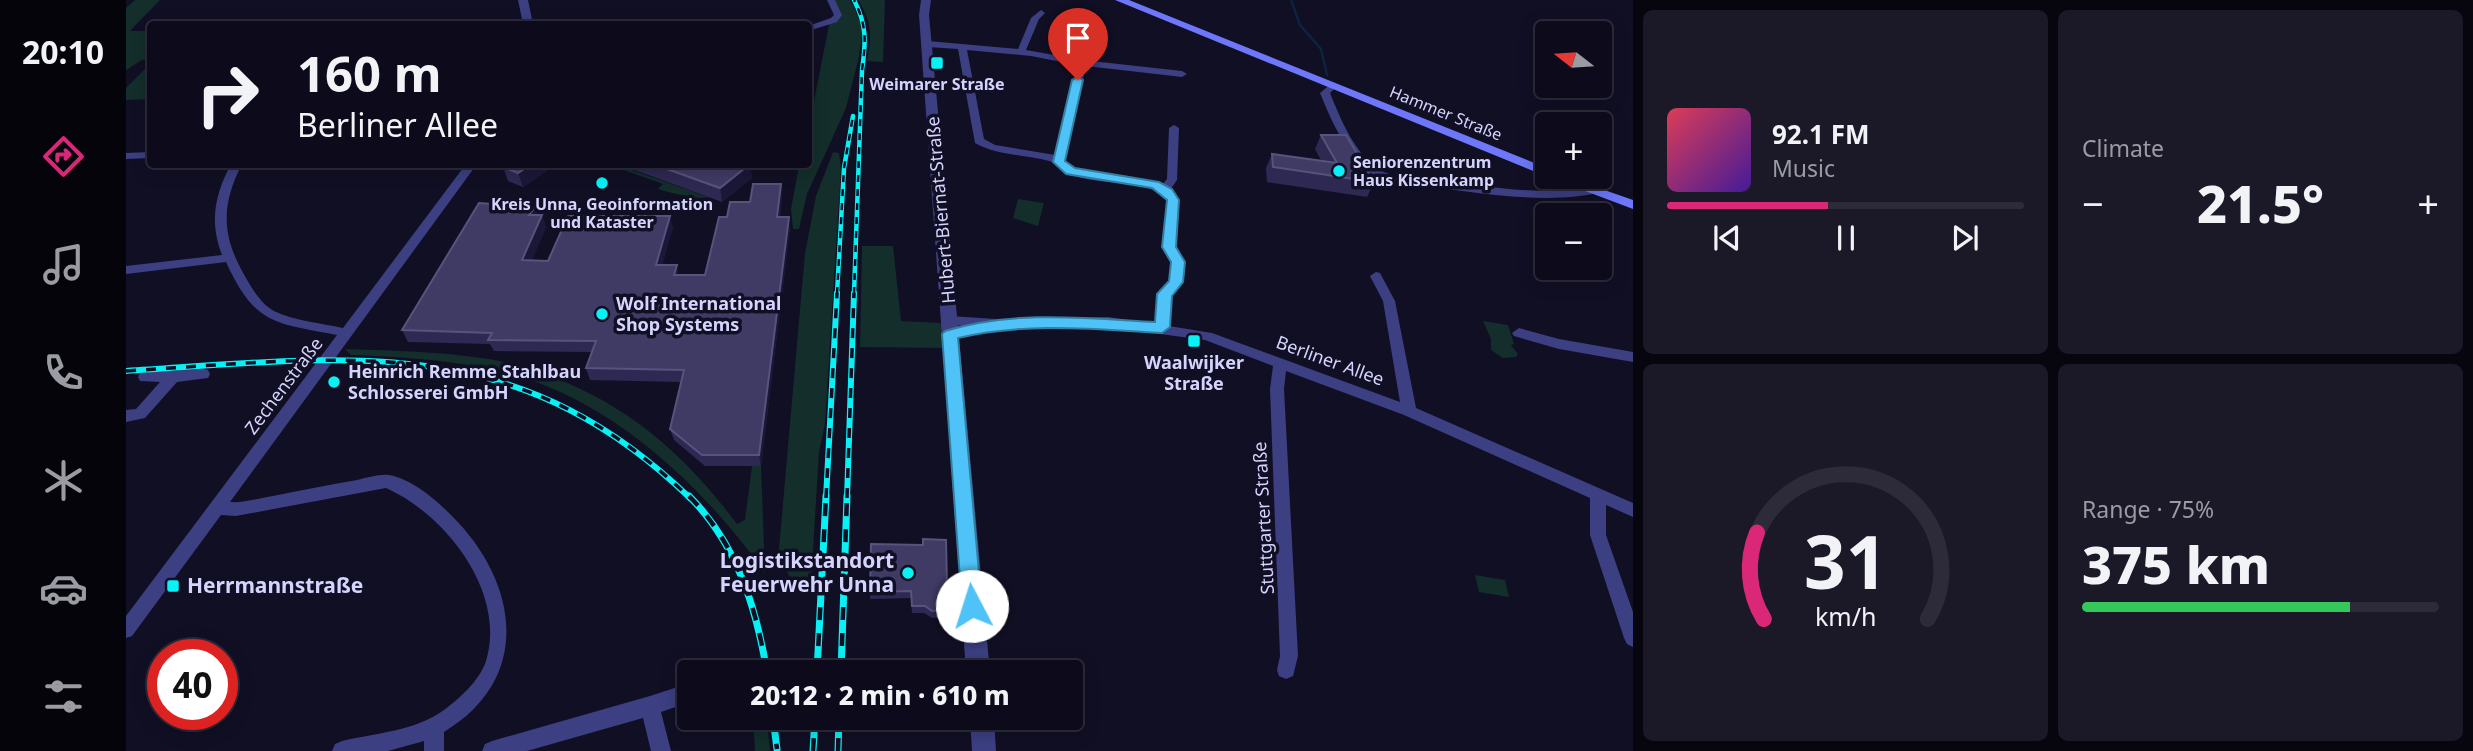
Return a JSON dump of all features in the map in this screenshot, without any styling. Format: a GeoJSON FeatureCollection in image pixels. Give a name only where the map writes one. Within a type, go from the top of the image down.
{"type":"FeatureCollection","features":[{"type":"Feature","properties":{"kind":"main road","name":"Hammer Straße"},"geometry":{"type":"LineString","coordinates":[[1120,0],[1535,168]]}},
{"type":"Feature","properties":{"kind":"main road"},"geometry":{"type":"LineString","coordinates":[[1588,189],[1633,205]]}},
{"type":"Feature","properties":{"kind":"street"},"geometry":{"type":"LineString","coordinates":[[523,0],[527,21]]}},
{"type":"Feature","properties":{"kind":"street"},"geometry":{"type":"LineString","coordinates":[[812,28],[834,20],[838,15],[831,0]]}},
{"type":"Feature","properties":{"kind":"street","name":"Hubert-Biernat-Straße"},"geometry":{"type":"LineString","coordinates":[[926,0],[977,660]]}},
{"type":"Feature","properties":{"kind":"street"},"geometry":{"type":"LineString","coordinates":[[1021,52],[1035,18],[1041,13]]}},
{"type":"Feature","properties":{"kind":"street"},"geometry":{"type":"LineString","coordinates":[[928,44],[1021,52],[1082,63],[1182,74]]}},
{"type":"Feature","properties":{"kind":"street"},"geometry":{"type":"LineString","coordinates":[[962,47],[979,141],[992,148],[1058,159]]}},
{"type":"Feature","properties":{"kind":"street"},"geometry":{"type":"LineString","coordinates":[[1082,63],[1058,159],[1060,166],[1071,171],[1164,189],[1173,200],[1169,247],[1178,262],[1176,282],[1164,294],[1162,327]]}},
{"type":"Feature","properties":{"kind":"street"},"geometry":{"type":"LineString","coordinates":[[1332,86],[1325,93],[1353,147],[1367,167],[1383,176],[1553,193],[1585,194],[1593,191]]}},
{"type":"Feature","properties":{"kind":"street"},"geometry":{"type":"LineString","coordinates":[[1164,189],[1172,180],[1174,128]]}},
{"type":"Feature","properties":{"kind":"street"},"geometry":{"type":"LineString","coordinates":[[126,156],[147,155]]}},
{"type":"Feature","properties":{"kind":"street"},"geometry":{"type":"LineString","coordinates":[[235,168],[219,221],[228,258],[250,296],[268,312],[347,333]]}},
{"type":"Feature","properties":{"kind":"street","name":"Zechenstraße"},"geometry":{"type":"LineString","coordinates":[[126,630],[469,168]]}},
{"type":"Feature","properties":{"kind":"street"},"geometry":{"type":"LineString","coordinates":[[126,270],[228,258]]}},
{"type":"Feature","properties":{"kind":"street"},"geometry":{"type":"LineString","coordinates":[[1376,275],[1390,301],[1409,411]]}},
{"type":"Feature","properties":{"kind":"street","name":"Berliner Allee"},"geometry":{"type":"LineString","coordinates":[[950,327],[1101,322],[1162,327],[1207,336],[1409,411],[1633,510]]}},
{"type":"Feature","properties":{"kind":"street"},"geometry":{"type":"LineString","coordinates":[[1519,333],[1559,344],[1633,357]]}},
{"type":"Feature","properties":{"kind":"street","name":"Stuttgarter Straße"},"geometry":{"type":"LineString","coordinates":[[1280,364],[1277,389],[1289,656],[1286,670]]}},
{"type":"Feature","properties":{"kind":"street"},"geometry":{"type":"LineString","coordinates":[[145,377],[203,374]]}},
{"type":"Feature","properties":{"kind":"street"},"geometry":{"type":"LineString","coordinates":[[126,416],[141,414],[173,377]]}},
{"type":"Feature","properties":{"kind":"street"},"geometry":{"type":"LineString","coordinates":[[216,508],[236,509],[387,481],[406,486],[448,522],[480,562],[491,590],[498,644],[495,660],[477,690],[451,717],[434,728],[342,751]]}},
{"type":"Feature","properties":{"kind":"street"},"geometry":{"type":"LineString","coordinates":[[1598,495],[1598,535],[1633,638]]}},
{"type":"Feature","properties":{"kind":"street"},"geometry":{"type":"LineString","coordinates":[[492,751],[677,697]]}},
{"type":"Feature","properties":{"kind":"street"},"geometry":{"type":"LineString","coordinates":[[650,706],[661,751]]}},
{"type":"Feature","properties":{"kind":"street"},"geometry":{"type":"LineString","coordinates":[[434,728],[434,751]]}},
{"type":"Feature","properties":{"kind":"street"},"geometry":{"type":"LineString","coordinates":[[983,730],[984,751]]}},
{"type":"Feature","properties":{"kind":"green space"},"geometry":{"type":"Polygon","coordinates":[[[135,0],[160,0],[130,31],[147,31],[147,60],[142,60],[126,70],[126,8],[135,0]]]}},
{"type":"Feature","properties":{"kind":"green space"},"geometry":{"type":"Polygon","coordinates":[[[831,0],[850,0],[863,28],[859,57],[846,108],[807,194],[799,229],[793,229],[791,209],[798,168],[812,168],[812,111],[829,25],[838,15],[831,0]]]}},
{"type":"Feature","properties":{"kind":"green space"},"geometry":{"type":"Polygon","coordinates":[[[858,0],[885,0],[883,62],[867,61],[870,29],[858,0]]]}},
{"type":"Feature","properties":{"kind":"green space"},"geometry":{"type":"Polygon","coordinates":[[[147,67],[147,99],[126,100],[126,88],[147,67]]]}},
{"type":"Feature","properties":{"kind":"green space"},"geometry":{"type":"Polygon","coordinates":[[[833,152],[839,153],[841,169],[825,424],[819,452],[811,583],[797,586],[778,560],[805,253],[816,196],[833,152]]]}},
{"type":"Feature","properties":{"kind":"green space"},"geometry":{"type":"Polygon","coordinates":[[[618,168],[626,168],[713,199],[710,202],[658,189],[663,184],[618,168]]]}},
{"type":"Feature","properties":{"kind":"green space"},"geometry":{"type":"Polygon","coordinates":[[[1018,199],[1044,203],[1038,226],[1013,218],[1018,199]]]}},
{"type":"Feature","properties":{"kind":"green space"},"geometry":{"type":"Polygon","coordinates":[[[862,246],[893,246],[901,321],[942,323],[944,348],[860,347],[862,246]]]}},
{"type":"Feature","properties":{"kind":"green space"},"geometry":{"type":"Polygon","coordinates":[[[1483,321],[1508,325],[1514,344],[1511,345],[1518,354],[1516,357],[1503,358],[1491,350],[1491,339],[1483,321]]]}},
{"type":"Feature","properties":{"kind":"green space"},"geometry":{"type":"Polygon","coordinates":[[[345,349],[440,353],[488,359],[511,363],[563,381],[621,411],[647,430],[694,472],[737,524],[745,520],[752,466],[761,466],[765,573],[717,513],[689,484],[659,456],[594,410],[560,392],[503,372],[438,361],[351,355],[345,349]]]}},
{"type":"Feature","properties":{"kind":"green space"},"geometry":{"type":"Polygon","coordinates":[[[1475,575],[1505,580],[1509,597],[1479,592],[1475,575]]]}},
{"type":"Feature","properties":{"kind":"green space"},"geometry":{"type":"Polygon","coordinates":[[[754,730],[768,730],[770,751],[755,751],[754,730]]]}},
{"type":"Feature","properties":{"kind":"building"},"geometry":{"type":"Polygon","coordinates":[[[1321,135],[1346,135],[1374,182],[1273,167],[1272,154],[1337,163],[1321,135]]]}},
{"type":"Feature","properties":{"kind":"building"},"geometry":{"type":"Polygon","coordinates":[[[506,168],[525,168],[518,173],[506,168]]]}},
{"type":"Feature","properties":{"kind":"building"},"geometry":{"type":"Polygon","coordinates":[[[664,168],[745,168],[720,188],[664,168]]]}},
{"type":"Feature","properties":{"kind":"building","name":"Wolf International Shop Systems"},"geometry":{"type":"Polygon","coordinates":[[[753,184],[781,184],[777,217],[789,217],[759,455],[702,455],[670,429],[684,370],[586,368],[596,341],[488,340],[492,333],[402,330],[479,203],[535,207],[529,215],[542,215],[522,260],[548,261],[568,216],[670,216],[656,265],[677,265],[674,275],[705,275],[719,217],[727,217],[730,202],[750,202],[753,184]]]}},
{"type":"Feature","properties":{"kind":"building","name":"Logistikstandort Feuerwehr Unna"},"geometry":{"type":"Polygon","coordinates":[[[923,539],[946,540],[947,587],[952,593],[953,604],[947,610],[932,611],[925,606],[912,606],[911,591],[870,592],[871,544],[923,545],[923,539]]]}},
{"type":"Feature","properties":{"kind":"waterway"},"geometry":{"type":"LineString","coordinates":[[1291,0],[1300,25],[1321,49],[1327,75]]}},
{"type":"Feature","properties":{"kind":"railway"},"geometry":{"type":"LineString","coordinates":[[854,0],[861,18],[865,42],[854,294]]}},
{"type":"Feature","properties":{"kind":"railway"},"geometry":{"type":"LineString","coordinates":[[837,294],[844,168],[853,116]]}},
{"type":"Feature","properties":{"kind":"railway"},"geometry":{"type":"LineString","coordinates":[[826,498],[837,293]]}},
{"type":"Feature","properties":{"kind":"railway"},"geometry":{"type":"LineString","coordinates":[[847,498],[854,293]]}},
{"type":"Feature","properties":{"kind":"railway"},"geometry":{"type":"LineString","coordinates":[[126,371],[284,361],[356,360],[426,366],[493,380],[559,405],[625,443],[690,498]]}},
{"type":"Feature","properties":{"kind":"railway"},"geometry":{"type":"LineString","coordinates":[[689,496],[706,515],[732,556],[750,600],[764,660]]}},
{"type":"Feature","properties":{"kind":"railway"},"geometry":{"type":"LineString","coordinates":[[818,660],[826,496]]}},
{"type":"Feature","properties":{"kind":"railway"},"geometry":{"type":"LineString","coordinates":[[841,660],[847,496]]}},
{"type":"Feature","properties":{"kind":"railway"},"geometry":{"type":"LineString","coordinates":[[775,730],[777,749]]}},
{"type":"Feature","properties":{"kind":"railway"},"geometry":{"type":"LineString","coordinates":[[813,751],[814,730]]}},
{"type":"Feature","properties":{"kind":"railway"},"geometry":{"type":"LineString","coordinates":[[838,751],[839,730]]}},
{"type":"Feature","properties":{"kind":"place","name":"Weimarer Straße"},"geometry":{"type":"Point","coordinates":[937,63]}},
{"type":"Feature","properties":{"kind":"place","name":"Seniorenzentrum Haus Kissenkamp"},"geometry":{"type":"Point","coordinates":[1339,171]}},
{"type":"Feature","properties":{"kind":"place","name":"Kreis Unna, Geoinformation und Kataster"},"geometry":{"type":"Point","coordinates":[602,183]}},
{"type":"Feature","properties":{"kind":"place","name":"Wolf International Shop Systems"},"geometry":{"type":"Point","coordinates":[602,314]}},
{"type":"Feature","properties":{"kind":"place","name":"Waalwijker Straße"},"geometry":{"type":"Point","coordinates":[1194,341]}},
{"type":"Feature","properties":{"kind":"place","name":"Heinrich Remme Stahlbau Schlosserei GmbH"},"geometry":{"type":"Point","coordinates":[334,382]}},
{"type":"Feature","properties":{"kind":"place","name":"Logistikstandort Feuerwehr Unna"},"geometry":{"type":"Point","coordinates":[908,573]}},
{"type":"Feature","properties":{"kind":"place","name":"Herrmannstraße"},"geometry":{"type":"Point","coordinates":[173,586]}},
{"type":"Feature","properties":{"kind":"route"},"geometry":{"type":"LineString","coordinates":[[972,606],[950,334],[996,324],[1051,321],[1162,327],[1164,294],[1176,282],[1178,262],[1169,247],[1173,200],[1168,192],[1155,185],[1071,171],[1060,166],[1058,159],[1078,80]]}}]}
